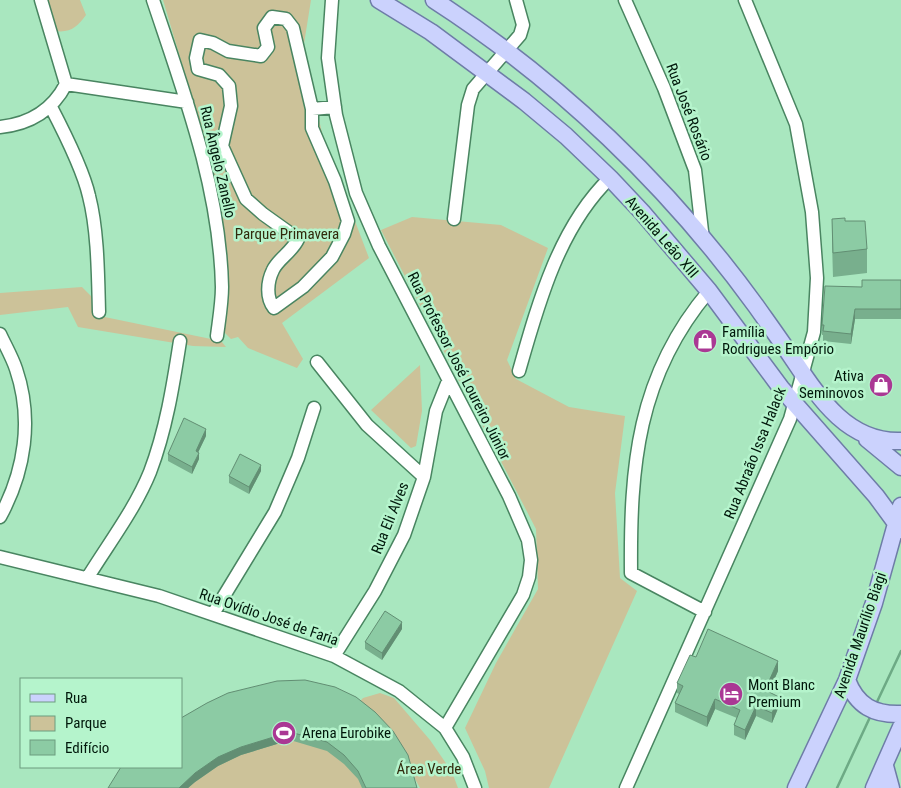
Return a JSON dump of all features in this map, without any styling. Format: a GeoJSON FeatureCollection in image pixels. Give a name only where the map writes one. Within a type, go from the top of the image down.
{"type":"FeatureCollection","features":[{"type":"Feature","properties":{"kind":"main road","name":"Avenida Leão XIII"},"geometry":{"type":"LineString","coordinates":[[379,0],[431,32],[487,73],[566,136],[610,178],[642,212],[709,291],[794,403],[876,496],[898,527]]}},
{"type":"Feature","properties":{"kind":"main road","name":"Avenida Leão XIII"},"geometry":{"type":"LineString","coordinates":[[434,0],[508,50],[618,147],[703,240],[754,304],[835,415],[862,434],[888,442],[901,441]]}},
{"type":"Feature","properties":{"kind":"main road"},"geometry":{"type":"LineString","coordinates":[[862,434],[901,467]]}},
{"type":"Feature","properties":{"kind":"main road","name":"Avenida Maurílio Biagi"},"geometry":{"type":"LineString","coordinates":[[796,788],[848,680],[898,527],[901,506]]}},
{"type":"Feature","properties":{"kind":"main road"},"geometry":{"type":"LineString","coordinates":[[848,680],[859,702],[869,710],[881,714],[901,714]]}},
{"type":"Feature","properties":{"kind":"main road"},"geometry":{"type":"LineString","coordinates":[[874,788],[901,727]]}},
{"type":"Feature","properties":{"kind":"main road"},"geometry":{"type":"LineString","coordinates":[[885,766],[892,788]]}},
{"type":"Feature","properties":{"kind":"main road"},"geometry":{"type":"LineString","coordinates":[[892,788],[901,770]]}},
{"type":"Feature","properties":{"kind":"street"},"geometry":{"type":"LineString","coordinates":[[0,127],[34,119],[51,107],[59,98],[66,84],[41,0]]}},
{"type":"Feature","properties":{"kind":"street","name":"Rua Ângelo Zanello"},"geometry":{"type":"LineString","coordinates":[[153,0],[198,139],[218,235],[222,289],[217,336]]}},
{"type":"Feature","properties":{"kind":"street","name":"Rua Professor José Loureiro Júnior"},"geometry":{"type":"LineString","coordinates":[[332,0],[328,58],[335,106],[356,193],[379,246],[528,540],[531,560],[529,577],[523,595],[445,728]]}},
{"type":"Feature","properties":{"kind":"street"},"geometry":{"type":"LineString","coordinates":[[454,219],[468,105],[473,89],[520,35],[523,25],[516,0]]}},
{"type":"Feature","properties":{"kind":"street","name":"Rua José Rosário"},"geometry":{"type":"LineString","coordinates":[[625,0],[664,88],[695,170],[703,240]]}},
{"type":"Feature","properties":{"kind":"street","name":"Rua Abraão Issa Halack"},"geometry":{"type":"LineString","coordinates":[[626,788],[790,420],[804,375],[814,332],[817,278],[812,212],[796,124],[745,0]]}},
{"type":"Feature","properties":{"kind":"street"},"geometry":{"type":"LineString","coordinates":[[272,17],[286,19],[294,28],[312,109],[312,128],[335,181],[348,221],[344,234],[332,257],[303,287],[274,308],[270,303],[268,290],[273,269],[294,248],[298,239],[263,214],[246,199],[222,146],[231,106],[229,86],[219,75],[198,70],[196,58],[200,40],[214,42],[228,51],[262,56],[268,47],[264,28],[272,17]]}},
{"type":"Feature","properties":{"kind":"street"},"geometry":{"type":"LineString","coordinates":[[66,84],[187,102]]}},
{"type":"Feature","properties":{"kind":"street"},"geometry":{"type":"LineString","coordinates":[[312,109],[335,106]]}},
{"type":"Feature","properties":{"kind":"street"},"geometry":{"type":"LineString","coordinates":[[51,107],[64,132],[89,196],[97,267],[99,312]]}},
{"type":"Feature","properties":{"kind":"street"},"geometry":{"type":"LineString","coordinates":[[518,371],[536,312],[560,252],[582,211],[596,192],[610,178]]}},
{"type":"Feature","properties":{"kind":"street"},"geometry":{"type":"LineString","coordinates":[[705,612],[631,573],[631,517],[634,472],[644,416],[657,375],[673,340],[690,314],[709,291]]}},
{"type":"Feature","properties":{"kind":"street"},"geometry":{"type":"LineString","coordinates":[[0,334],[16,368],[24,404],[25,438],[18,477],[0,517]]}},
{"type":"Feature","properties":{"kind":"street"},"geometry":{"type":"LineString","coordinates":[[88,577],[134,504],[150,472],[172,399],[180,341]]}},
{"type":"Feature","properties":{"kind":"street"},"geometry":{"type":"LineString","coordinates":[[317,362],[367,425],[424,477]]}},
{"type":"Feature","properties":{"kind":"street","name":"Rua Eli Alves"},"geometry":{"type":"LineString","coordinates":[[334,656],[376,590],[404,535],[424,477],[431,427],[448,380]]}},
{"type":"Feature","properties":{"kind":"street"},"geometry":{"type":"LineString","coordinates":[[213,614],[275,512],[298,458],[314,408]]}},
{"type":"Feature","properties":{"kind":"street","name":"Rua Ovídio José de Faria"},"geometry":{"type":"LineString","coordinates":[[0,557],[88,577],[213,614],[334,656],[399,691],[445,728],[463,757],[475,788]]}},
{"type":"Feature","properties":{"kind":"green space"},"geometry":{"type":"Polygon","coordinates":[[[47,0],[80,0],[86,15],[73,28],[65,31],[55,31],[47,0]]]}},
{"type":"Feature","properties":{"kind":"green space","name":"Parque Primavera"},"geometry":{"type":"Polygon","coordinates":[[[163,0],[311,0],[303,50],[323,137],[369,258],[282,323],[303,359],[297,368],[248,348],[238,337],[231,339],[224,332],[228,295],[207,148],[163,0]]]}},
{"type":"Feature","properties":{"kind":"green space"},"geometry":{"type":"Polygon","coordinates":[[[412,217],[501,225],[548,248],[507,360],[516,379],[569,407],[625,416],[615,493],[620,578],[637,591],[549,788],[489,788],[485,771],[465,728],[496,663],[538,589],[536,529],[381,230],[412,217]]]}},
{"type":"Feature","properties":{"kind":"green space"},"geometry":{"type":"Polygon","coordinates":[[[82,287],[92,297],[95,315],[211,339],[217,336],[226,347],[193,346],[78,327],[68,307],[0,315],[0,293],[82,287]]]}},
{"type":"Feature","properties":{"kind":"green space"},"geometry":{"type":"Polygon","coordinates":[[[420,365],[422,411],[416,446],[411,448],[371,410],[420,365]]]}},
{"type":"Feature","properties":{"kind":"green space","name":"Arena Eurobike"},"geometry":{"type":"Polygon","coordinates":[[[380,693],[394,698],[430,740],[452,772],[458,788],[420,788],[409,768],[415,788],[112,788],[182,768],[356,706],[363,698],[380,693]]]}},
{"type":"Feature","properties":{"kind":"building"},"geometry":{"type":"Polygon","coordinates":[[[845,218],[845,221],[865,221],[867,249],[833,253],[832,219],[845,218]]]}},
{"type":"Feature","properties":{"kind":"building"},"geometry":{"type":"Polygon","coordinates":[[[862,280],[901,280],[901,309],[855,309],[851,334],[823,331],[825,286],[862,287],[862,280]]]}},
{"type":"Feature","properties":{"kind":"building"},"geometry":{"type":"Polygon","coordinates":[[[184,418],[206,429],[196,451],[199,453],[192,467],[168,454],[184,418]]]}},
{"type":"Feature","properties":{"kind":"building"},"geometry":{"type":"Polygon","coordinates":[[[240,454],[261,465],[249,487],[229,476],[240,454]]]}},
{"type":"Feature","properties":{"kind":"building"},"geometry":{"type":"Polygon","coordinates":[[[385,611],[402,622],[382,653],[365,642],[385,611]]]}},
{"type":"Feature","properties":{"kind":"building"},"geometry":{"type":"Polygon","coordinates":[[[708,629],[778,661],[765,690],[779,697],[772,713],[756,706],[745,730],[734,725],[740,710],[715,699],[707,717],[675,703],[683,686],[677,683],[690,655],[696,657],[708,629]]]}},
{"type":"Feature","properties":{"kind":"building","name":"Arena Eurobike"},"geometry":{"type":"Polygon","coordinates":[[[305,680],[335,687],[356,697],[375,712],[393,731],[408,755],[417,788],[366,788],[358,771],[344,755],[327,742],[290,732],[241,747],[218,757],[195,773],[179,788],[108,788],[120,768],[182,768],[182,717],[228,693],[277,681],[305,680]]]}},
{"type":"Feature","properties":{"kind":"waterway"},"geometry":{"type":"LineString","coordinates":[[876,704],[901,651]]}},
{"type":"Feature","properties":{"kind":"waterway"},"geometry":{"type":"LineString","coordinates":[[837,788],[871,715]]}},
{"type":"Feature","properties":{"kind":"place","name":"Família Rodrigues Empório"},"geometry":{"type":"Point","coordinates":[705,341]}},
{"type":"Feature","properties":{"kind":"place","name":"Ativa Seminovos"},"geometry":{"type":"Point","coordinates":[881,385]}},
{"type":"Feature","properties":{"kind":"place","name":"Mont Blanc Premium"},"geometry":{"type":"Point","coordinates":[731,694]}},
{"type":"Feature","properties":{"kind":"place","name":"Arena Eurobike"},"geometry":{"type":"Point","coordinates":[284,733]}},
{"type":"Feature","properties":{"kind":"park label","name":"Área Verde"},"geometry":{"type":"Point","coordinates":[429,769]}}]}
